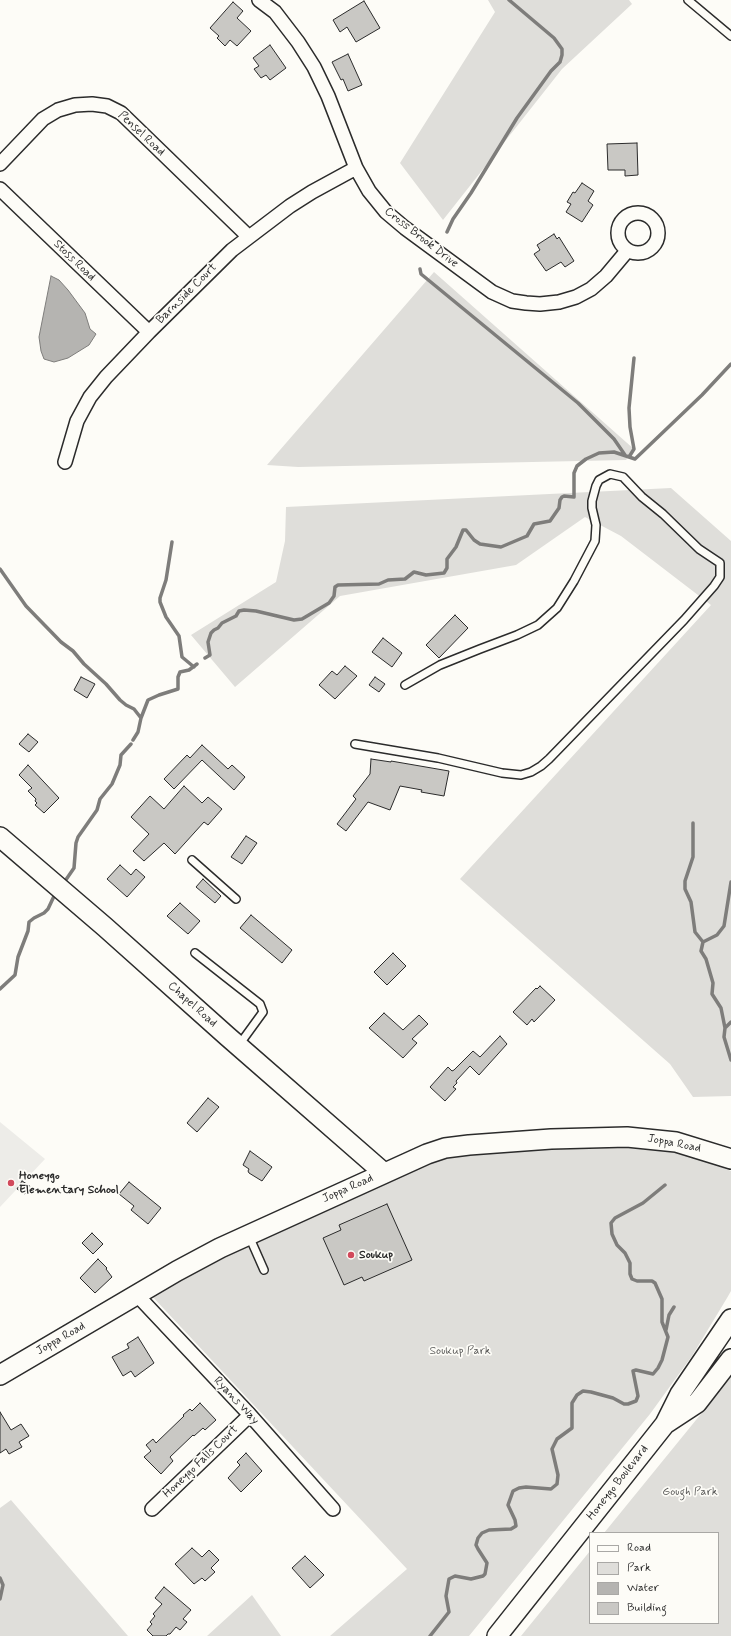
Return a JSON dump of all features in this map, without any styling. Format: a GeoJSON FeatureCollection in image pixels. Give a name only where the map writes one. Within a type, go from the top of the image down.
{"type":"FeatureCollection","features":[{"type":"Feature","properties":{"kind":"street","name":"Cross Brook Drive"},"geometry":{"type":"LineString","coordinates":[[259,0],[275,12],[298,42],[314,67],[328,96],[356,168],[369,191],[386,212],[492,292],[512,301],[540,304],[559,302],[576,297],[591,288],[606,276],[627,251]]}},
{"type":"Feature","properties":{"kind":"street","name":"Pensel Road"},"geometry":{"type":"LineString","coordinates":[[0,164],[43,119],[58,110],[75,105],[92,104],[107,106],[121,113],[249,237]]}},
{"type":"Feature","properties":{"kind":"street","name":"Barnside Court"},"geometry":{"type":"LineString","coordinates":[[65,462],[77,421],[90,398],[106,377],[216,264],[249,237],[301,199],[356,168]]}},
{"type":"Feature","properties":{"kind":"street","name":"Stoss Road"},"geometry":{"type":"LineString","coordinates":[[0,189],[149,332]]}},
{"type":"Feature","properties":{"kind":"street","name":"Chapel Road"},"geometry":{"type":"LineString","coordinates":[[0,837],[105,926],[238,1046],[384,1173]]}},
{"type":"Feature","properties":{"kind":"street","name":"Joppa Road"},"geometry":{"type":"LineString","coordinates":[[0,1375],[189,1264],[248,1234],[427,1154],[445,1148],[469,1145],[586,1138],[633,1138],[676,1142],[731,1159]]}},
{"type":"Feature","properties":{"kind":"street","name":"Ryans Way"},"geometry":{"type":"LineString","coordinates":[[137,1295],[250,1415],[333,1509]]}},
{"type":"Feature","properties":{"kind":"street","name":"Honeygo Boulevard"},"geometry":{"type":"LineString","coordinates":[[497,1636],[665,1424],[680,1394],[731,1319]]}},
{"type":"Feature","properties":{"kind":"street","name":"Honeygo Boulevard"},"geometry":{"type":"LineString","coordinates":[[665,1424],[697,1403],[731,1359]]}},
{"type":"Feature","properties":{"kind":"street","name":"Honeygo Falls Court"},"geometry":{"type":"LineString","coordinates":[[152,1509],[250,1415]]}},
{"type":"Feature","properties":{"kind":"lane"},"geometry":{"type":"LineString","coordinates":[[688,0],[731,36]]}},
{"type":"Feature","properties":{"kind":"lane"},"geometry":{"type":"LineString","coordinates":[[356,744],[438,758],[502,773],[521,775],[531,772],[549,759],[684,620],[720,577],[720,563],[699,549],[663,514],[642,497],[623,477],[610,474],[599,480],[592,502],[596,525],[595,541],[574,581],[557,608],[538,625],[517,635],[480,648],[440,665],[405,685]]}},
{"type":"Feature","properties":{"kind":"lane"},"geometry":{"type":"LineString","coordinates":[[192,860],[236,899]]}},
{"type":"Feature","properties":{"kind":"lane"},"geometry":{"type":"LineString","coordinates":[[195,953],[260,1004],[263,1012],[238,1046]]}},
{"type":"Feature","properties":{"kind":"lane"},"geometry":{"type":"LineString","coordinates":[[248,1234],[264,1270]]}},
{"type":"Feature","properties":{"kind":"shaded area","name":"Honeygo Elementary School"},"geometry":{"type":"Polygon","coordinates":[[[0,1122],[45,1159],[0,1207],[0,1122]]]}},
{"type":"Feature","properties":{"kind":"green space"},"geometry":{"type":"Polygon","coordinates":[[[488,0],[629,0],[632,4],[562,69],[443,220],[400,163],[495,12],[488,0]]]}},
{"type":"Feature","properties":{"kind":"green space"},"geometry":{"type":"Polygon","coordinates":[[[434,272],[635,450],[626,460],[298,467],[267,465],[434,272]]]}},
{"type":"Feature","properties":{"kind":"green space"},"geometry":{"type":"Polygon","coordinates":[[[671,488],[731,541],[731,1096],[693,1097],[670,1064],[460,879],[711,605],[621,536],[585,517],[516,565],[340,596],[235,687],[191,635],[276,582],[285,541],[286,507],[671,488]]]}},
{"type":"Feature","properties":{"kind":"green space","name":"Soukup Park"},"geometry":{"type":"Polygon","coordinates":[[[493,1148],[655,1148],[699,1158],[731,1171],[731,1291],[727,1298],[692,1356],[650,1414],[469,1636],[330,1636],[407,1569],[150,1294],[189,1270],[419,1164],[454,1155],[493,1148]]]}},
{"type":"Feature","properties":{"kind":"green space","name":"Gough Park"},"geometry":{"type":"Polygon","coordinates":[[[731,1377],[731,1636],[521,1636],[589,1552],[589,1624],[719,1624],[719,1532],[605,1532],[731,1377]]]}},
{"type":"Feature","properties":{"kind":"green space"},"geometry":{"type":"Polygon","coordinates":[[[11,1500],[128,1636],[0,1636],[0,1508],[11,1500]]]}},
{"type":"Feature","properties":{"kind":"green space"},"geometry":{"type":"Polygon","coordinates":[[[252,1595],[281,1636],[207,1636],[252,1595]]]}},
{"type":"Feature","properties":{"kind":"water"},"geometry":{"type":"Polygon","coordinates":[[[51,276],[59,280],[68,290],[85,313],[90,329],[96,334],[89,345],[68,358],[54,362],[44,359],[39,337],[51,276]]]}},
{"type":"Feature","properties":{"kind":"building"},"geometry":{"type":"Polygon","coordinates":[[[364,1],[380,28],[356,42],[347,27],[340,32],[333,20],[364,1]]]}},
{"type":"Feature","properties":{"kind":"building"},"geometry":{"type":"Polygon","coordinates":[[[233,2],[243,11],[237,18],[251,31],[237,46],[230,40],[225,46],[217,38],[219,36],[210,28],[233,2]]]}},
{"type":"Feature","properties":{"kind":"building"},"geometry":{"type":"Polygon","coordinates":[[[270,45],[286,68],[270,80],[266,75],[261,78],[254,69],[259,66],[253,58],[270,45]]]}},
{"type":"Feature","properties":{"kind":"building"},"geometry":{"type":"Polygon","coordinates":[[[348,54],[362,85],[348,91],[343,79],[341,80],[332,62],[348,54]]]}},
{"type":"Feature","properties":{"kind":"building"},"geometry":{"type":"Polygon","coordinates":[[[637,143],[638,175],[625,176],[625,170],[608,170],[607,144],[637,143]]]}},
{"type":"Feature","properties":{"kind":"building"},"geometry":{"type":"Polygon","coordinates":[[[582,183],[594,191],[588,201],[593,205],[582,222],[566,212],[571,204],[567,202],[573,192],[575,193],[582,183]]]}},
{"type":"Feature","properties":{"kind":"building"},"geometry":{"type":"Polygon","coordinates":[[[554,234],[557,239],[559,237],[574,261],[565,267],[561,262],[546,271],[534,254],[540,250],[537,245],[554,234]]]}},
{"type":"Feature","properties":{"kind":"building"},"geometry":{"type":"Polygon","coordinates":[[[455,615],[468,628],[439,658],[426,645],[455,615]]]}},
{"type":"Feature","properties":{"kind":"building"},"geometry":{"type":"Polygon","coordinates":[[[383,638],[402,653],[392,667],[372,652],[383,638]]]}},
{"type":"Feature","properties":{"kind":"building"},"geometry":{"type":"Polygon","coordinates":[[[345,666],[357,676],[335,699],[319,685],[332,671],[337,675],[345,666]]]}},
{"type":"Feature","properties":{"kind":"building"},"geometry":{"type":"Polygon","coordinates":[[[81,677],[95,684],[87,698],[74,690],[81,677]]]}},
{"type":"Feature","properties":{"kind":"building"},"geometry":{"type":"Polygon","coordinates":[[[375,677],[385,684],[379,692],[369,685],[375,677]]]}},
{"type":"Feature","properties":{"kind":"building"},"geometry":{"type":"Polygon","coordinates":[[[28,734],[38,742],[29,752],[19,744],[28,734]]]}},
{"type":"Feature","properties":{"kind":"building"},"geometry":{"type":"Polygon","coordinates":[[[202,745],[228,769],[232,765],[245,777],[234,790],[202,760],[174,789],[164,779],[187,755],[190,758],[202,745]]]}},
{"type":"Feature","properties":{"kind":"building"},"geometry":{"type":"Polygon","coordinates":[[[371,759],[449,771],[444,796],[400,786],[390,810],[368,802],[346,831],[337,824],[356,799],[353,796],[370,774],[371,759]]]}},
{"type":"Feature","properties":{"kind":"building"},"geometry":{"type":"Polygon","coordinates":[[[28,765],[59,798],[44,813],[35,805],[37,803],[35,801],[36,799],[28,791],[32,788],[19,775],[28,765]]]}},
{"type":"Feature","properties":{"kind":"building"},"geometry":{"type":"Polygon","coordinates":[[[184,786],[202,803],[208,797],[222,809],[208,825],[204,822],[175,854],[164,843],[144,861],[133,851],[149,834],[131,817],[150,796],[164,809],[184,786]]]}},
{"type":"Feature","properties":{"kind":"building"},"geometry":{"type":"Polygon","coordinates":[[[246,836],[257,843],[242,864],[231,857],[246,836]]]}},
{"type":"Feature","properties":{"kind":"building"},"geometry":{"type":"Polygon","coordinates":[[[120,865],[131,875],[136,869],[145,877],[127,897],[107,879],[120,865]]]}},
{"type":"Feature","properties":{"kind":"building"},"geometry":{"type":"Polygon","coordinates":[[[203,879],[221,896],[215,903],[196,887],[203,879]]]}},
{"type":"Feature","properties":{"kind":"building"},"geometry":{"type":"Polygon","coordinates":[[[180,903],[200,921],[188,934],[167,916],[180,903]]]}},
{"type":"Feature","properties":{"kind":"building"},"geometry":{"type":"Polygon","coordinates":[[[251,915],[292,950],[282,963],[240,928],[251,915]]]}},
{"type":"Feature","properties":{"kind":"building"},"geometry":{"type":"Polygon","coordinates":[[[393,953],[406,966],[387,985],[374,972],[393,953]]]}},
{"type":"Feature","properties":{"kind":"building"},"geometry":{"type":"Polygon","coordinates":[[[540,986],[555,1000],[534,1022],[532,1019],[527,1025],[513,1012],[536,988],[537,989],[540,986]]]}},
{"type":"Feature","properties":{"kind":"building"},"geometry":{"type":"Polygon","coordinates":[[[384,1013],[403,1030],[419,1015],[428,1024],[412,1039],[417,1043],[403,1058],[369,1028],[384,1013]]]}},
{"type":"Feature","properties":{"kind":"building"},"geometry":{"type":"Polygon","coordinates":[[[500,1036],[507,1044],[479,1075],[470,1066],[456,1081],[457,1083],[453,1087],[456,1089],[445,1101],[430,1087],[448,1067],[452,1071],[454,1070],[473,1051],[480,1057],[500,1036]]]}},
{"type":"Feature","properties":{"kind":"building"},"geometry":{"type":"Polygon","coordinates":[[[208,1098],[219,1107],[197,1132],[187,1123],[208,1098]]]}},
{"type":"Feature","properties":{"kind":"building"},"geometry":{"type":"Polygon","coordinates":[[[250,1151],[272,1167],[262,1181],[249,1173],[249,1169],[243,1165],[250,1151]]]}},
{"type":"Feature","properties":{"kind":"building"},"geometry":{"type":"Polygon","coordinates":[[[22,1181],[30,1186],[25,1194],[17,1189],[22,1181]]]}},
{"type":"Feature","properties":{"kind":"building"},"geometry":{"type":"Polygon","coordinates":[[[129,1182],[161,1208],[148,1224],[131,1210],[134,1206],[119,1194],[129,1182]]]}},
{"type":"Feature","properties":{"kind":"building"},"geometry":{"type":"Polygon","coordinates":[[[387,1204],[412,1260],[364,1281],[362,1277],[344,1285],[323,1238],[341,1230],[339,1225],[387,1204]]]}},
{"type":"Feature","properties":{"kind":"building"},"geometry":{"type":"Polygon","coordinates":[[[92,1233],[103,1244],[93,1254],[82,1243],[92,1233]]]}},
{"type":"Feature","properties":{"kind":"building"},"geometry":{"type":"Polygon","coordinates":[[[98,1259],[107,1268],[106,1269],[112,1277],[95,1293],[80,1278],[98,1259]]]}},
{"type":"Feature","properties":{"kind":"building"},"geometry":{"type":"Polygon","coordinates":[[[138,1337],[154,1363],[135,1377],[131,1371],[123,1376],[112,1357],[129,1348],[127,1344],[138,1337]]]}},
{"type":"Feature","properties":{"kind":"building"},"geometry":{"type":"Polygon","coordinates":[[[200,1403],[216,1420],[205,1430],[203,1428],[194,1436],[193,1435],[170,1457],[173,1461],[161,1474],[144,1457],[151,1451],[146,1445],[153,1439],[156,1443],[184,1416],[183,1415],[190,1409],[192,1411],[200,1403]]]}},
{"type":"Feature","properties":{"kind":"building"},"geometry":{"type":"Polygon","coordinates":[[[0,1412],[11,1430],[21,1424],[29,1436],[19,1442],[22,1447],[9,1454],[6,1449],[0,1453],[0,1412]]]}},
{"type":"Feature","properties":{"kind":"building"},"geometry":{"type":"Polygon","coordinates":[[[246,1453],[262,1471],[241,1492],[228,1478],[240,1465],[237,1462],[246,1453]]]}},
{"type":"Feature","properties":{"kind":"building"},"geometry":{"type":"Polygon","coordinates":[[[192,1548],[202,1557],[209,1550],[219,1560],[211,1568],[215,1572],[205,1581],[202,1578],[194,1584],[175,1564],[192,1548]]]}},
{"type":"Feature","properties":{"kind":"building"},"geometry":{"type":"Polygon","coordinates":[[[305,1556],[324,1575],[310,1588],[292,1568],[305,1556]]]}},
{"type":"Feature","properties":{"kind":"building"},"geometry":{"type":"Polygon","coordinates":[[[164,1587],[191,1610],[183,1619],[187,1622],[180,1630],[176,1627],[166,1636],[153,1636],[147,1630],[152,1624],[150,1622],[155,1616],[153,1614],[162,1604],[155,1598],[164,1587]]]}},
{"type":"Feature","properties":{"kind":"waterway"},"geometry":{"type":"LineString","coordinates":[[447,232],[453,219],[471,193],[517,118],[551,71],[560,62],[562,55],[562,49],[554,38],[509,0]]}},
{"type":"Feature","properties":{"kind":"waterway"},"geometry":{"type":"LineString","coordinates":[[420,269],[421,274],[578,403],[614,439],[625,455]]}},
{"type":"Feature","properties":{"kind":"waterway"},"geometry":{"type":"LineString","coordinates":[[629,457],[634,449],[630,427],[629,408],[634,358]]}},
{"type":"Feature","properties":{"kind":"waterway"},"geometry":{"type":"LineString","coordinates":[[205,658],[210,655],[208,642],[211,633],[222,623],[236,616],[239,611],[256,611],[294,620],[302,619],[329,603],[334,596],[335,587],[338,585],[379,584],[388,580],[405,579],[414,572],[426,575],[444,573],[447,568],[447,559],[456,547],[463,530],[466,530],[474,540],[480,544],[501,547],[527,536],[534,524],[550,521],[559,508],[562,497],[574,497],[574,473],[577,466],[586,459],[599,453],[614,452],[635,459],[702,395],[731,364]]}},
{"type":"Feature","properties":{"kind":"waterway"},"geometry":{"type":"LineString","coordinates":[[172,542],[166,580],[160,602],[166,617],[179,636],[182,657],[194,667]]}},
{"type":"Feature","properties":{"kind":"waterway"},"geometry":{"type":"LineString","coordinates":[[0,569],[26,606],[61,642],[73,651],[120,700],[134,709],[141,718]]}},
{"type":"Feature","properties":{"kind":"waterway"},"geometry":{"type":"LineString","coordinates":[[133,740],[138,732],[141,718],[148,700],[178,689],[178,677],[180,672],[189,670],[197,664]]}},
{"type":"Feature","properties":{"kind":"waterway"},"geometry":{"type":"LineString","coordinates":[[63,884],[74,868],[76,843],[78,837],[97,810],[100,799],[112,784],[120,765],[121,755],[131,744]]}},
{"type":"Feature","properties":{"kind":"waterway"},"geometry":{"type":"LineString","coordinates":[[693,823],[693,857],[685,881],[685,889],[691,902],[695,932],[703,942]]}},
{"type":"Feature","properties":{"kind":"waterway"},"geometry":{"type":"LineString","coordinates":[[731,882],[724,926],[717,935],[703,942],[701,951],[706,959],[713,983],[712,994],[721,1008],[725,1028],[724,1037],[731,1060]]}},
{"type":"Feature","properties":{"kind":"waterway"},"geometry":{"type":"LineString","coordinates":[[0,989],[15,975],[18,957],[28,931],[29,922],[48,909],[55,894]]}},
{"type":"Feature","properties":{"kind":"waterway"},"geometry":{"type":"LineString","coordinates":[[725,1028],[731,1022]]}},
{"type":"Feature","properties":{"kind":"waterway"},"geometry":{"type":"LineString","coordinates":[[430,1636],[449,1612],[446,1596],[449,1579],[455,1576],[471,1579],[483,1576],[485,1574],[487,1563],[476,1545],[478,1538],[482,1533],[489,1530],[511,1529],[516,1526],[515,1520],[508,1505],[513,1491],[526,1487],[551,1489],[557,1484],[558,1475],[552,1449],[557,1439],[572,1428],[572,1403],[577,1395],[583,1391],[591,1392],[613,1398],[624,1404],[628,1404],[636,1401],[638,1396],[633,1371],[636,1370],[653,1374],[658,1368],[662,1360],[668,1337],[662,1322],[662,1299],[655,1283],[652,1281],[637,1281],[632,1279],[630,1274],[630,1263],[625,1253],[617,1245],[612,1234],[611,1223],[615,1218],[643,1203],[665,1185]]}},
{"type":"Feature","properties":{"kind":"waterway"},"geometry":{"type":"LineString","coordinates":[[666,1330],[669,1315],[674,1307]]}},
{"type":"Feature","properties":{"kind":"waterway"},"geometry":{"type":"LineString","coordinates":[[0,1578],[3,1585],[0,1599]]}},
{"type":"Feature","properties":{"kind":"place","name":"Honeygo Elementary School"},"geometry":{"type":"Point","coordinates":[11,1183]}},
{"type":"Feature","properties":{"kind":"place","name":"Soukup"},"geometry":{"type":"Point","coordinates":[351,1255]}}]}
